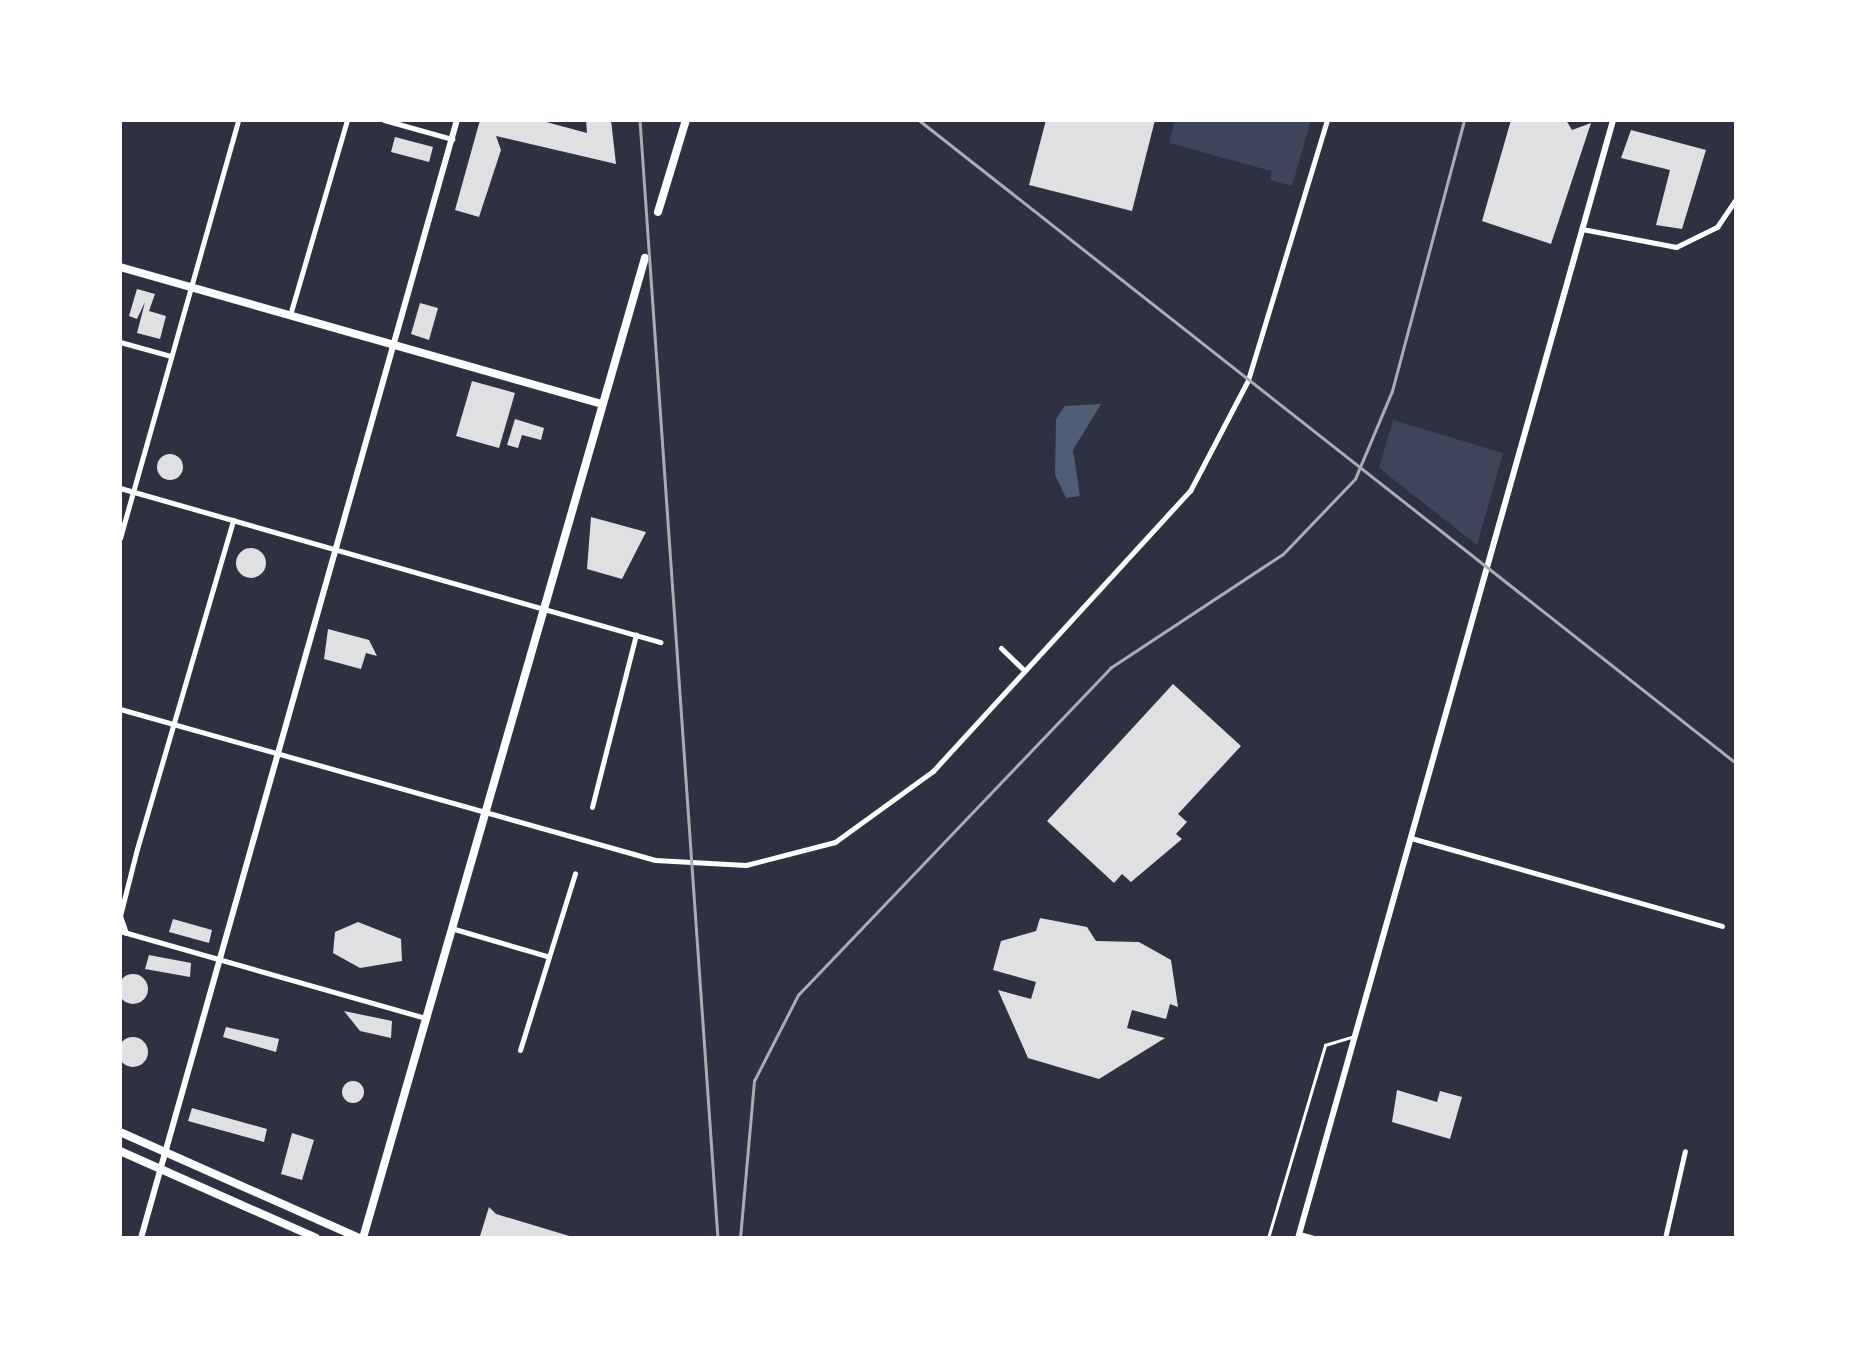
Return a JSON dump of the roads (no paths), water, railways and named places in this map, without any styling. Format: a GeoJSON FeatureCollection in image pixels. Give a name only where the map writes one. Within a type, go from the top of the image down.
{"type":"FeatureCollection","features":[{"type":"Feature","properties":{"kind":"main road"},"geometry":{"type":"LineString","coordinates":[[140,1238],[458,120]]}},
{"type":"Feature","properties":{"kind":"main road"},"geometry":{"type":"LineString","coordinates":[[658,212],[686,120]]}},
{"type":"Feature","properties":{"kind":"main road"},"geometry":{"type":"LineString","coordinates":[[1299,1236],[1613,120]]}},
{"type":"Feature","properties":{"kind":"main road"},"geometry":{"type":"LineString","coordinates":[[120,1132],[166,1148],[361,1238],[645,258]]}},
{"type":"Feature","properties":{"kind":"main road"},"geometry":{"type":"LineString","coordinates":[[120,267],[602,404]]}},
{"type":"Feature","properties":{"kind":"main road"},"geometry":{"type":"LineString","coordinates":[[120,1150],[161,1164],[316,1238]]}},
{"type":"Feature","properties":{"kind":"street"},"geometry":{"type":"LineString","coordinates":[[120,538],[238,120]]}},
{"type":"Feature","properties":{"kind":"street"},"geometry":{"type":"LineString","coordinates":[[290,316],[347,120]]}},
{"type":"Feature","properties":{"kind":"street"},"geometry":{"type":"LineString","coordinates":[[384,120],[452,139]]}},
{"type":"Feature","properties":{"kind":"street"},"geometry":{"type":"LineString","coordinates":[[120,709],[531,828],[672,863],[770,862],[855,831],[933,771],[1177,509],[1224,433],[1327,120]]}},
{"type":"Feature","properties":{"kind":"street"},"geometry":{"type":"LineString","coordinates":[[1582,228],[1676,248],[1717,228],[1736,200]]}},
{"type":"Feature","properties":{"kind":"street"},"geometry":{"type":"LineString","coordinates":[[120,342],[172,356]]}},
{"type":"Feature","properties":{"kind":"street"},"geometry":{"type":"LineString","coordinates":[[120,488],[660,642]]}},
{"type":"Feature","properties":{"kind":"street"},"geometry":{"type":"LineString","coordinates":[[233,520],[120,916],[123,932],[426,1018]]}},
{"type":"Feature","properties":{"kind":"street"},"geometry":{"type":"LineString","coordinates":[[592,807],[636,635]]}},
{"type":"Feature","properties":{"kind":"street"},"geometry":{"type":"LineString","coordinates":[[1001,648],[1024,670]]}},
{"type":"Feature","properties":{"kind":"street"},"geometry":{"type":"LineString","coordinates":[[1411,838],[1722,926]]}},
{"type":"Feature","properties":{"kind":"street"},"geometry":{"type":"LineString","coordinates":[[520,1050],[546,956],[575,873]]}},
{"type":"Feature","properties":{"kind":"street"},"geometry":{"type":"LineString","coordinates":[[451,928],[546,956]]}},
{"type":"Feature","properties":{"kind":"street"},"geometry":{"type":"LineString","coordinates":[[1665,1238],[1685,1151]]}},
{"type":"Feature","properties":{"kind":"street"},"geometry":{"type":"LineString","coordinates":[[1299,1236],[1314,1238]]}},
{"type":"Feature","properties":{"kind":"lane"},"geometry":{"type":"LineString","coordinates":[[1268,1238],[1325,1045],[1356,1036]]}},
{"type":"Feature","properties":{"kind":"railway"},"geometry":{"type":"LineString","coordinates":[[640,120],[718,1238]]}},
{"type":"Feature","properties":{"kind":"railway"},"geometry":{"type":"LineString","coordinates":[[919,120],[1736,763]]}},
{"type":"Feature","properties":{"kind":"railway"},"geometry":{"type":"LineString","coordinates":[[740,1238],[754,1081],[798,995],[1110,668],[1283,554],[1355,479],[1392,391],[1464,120]]}}]}
